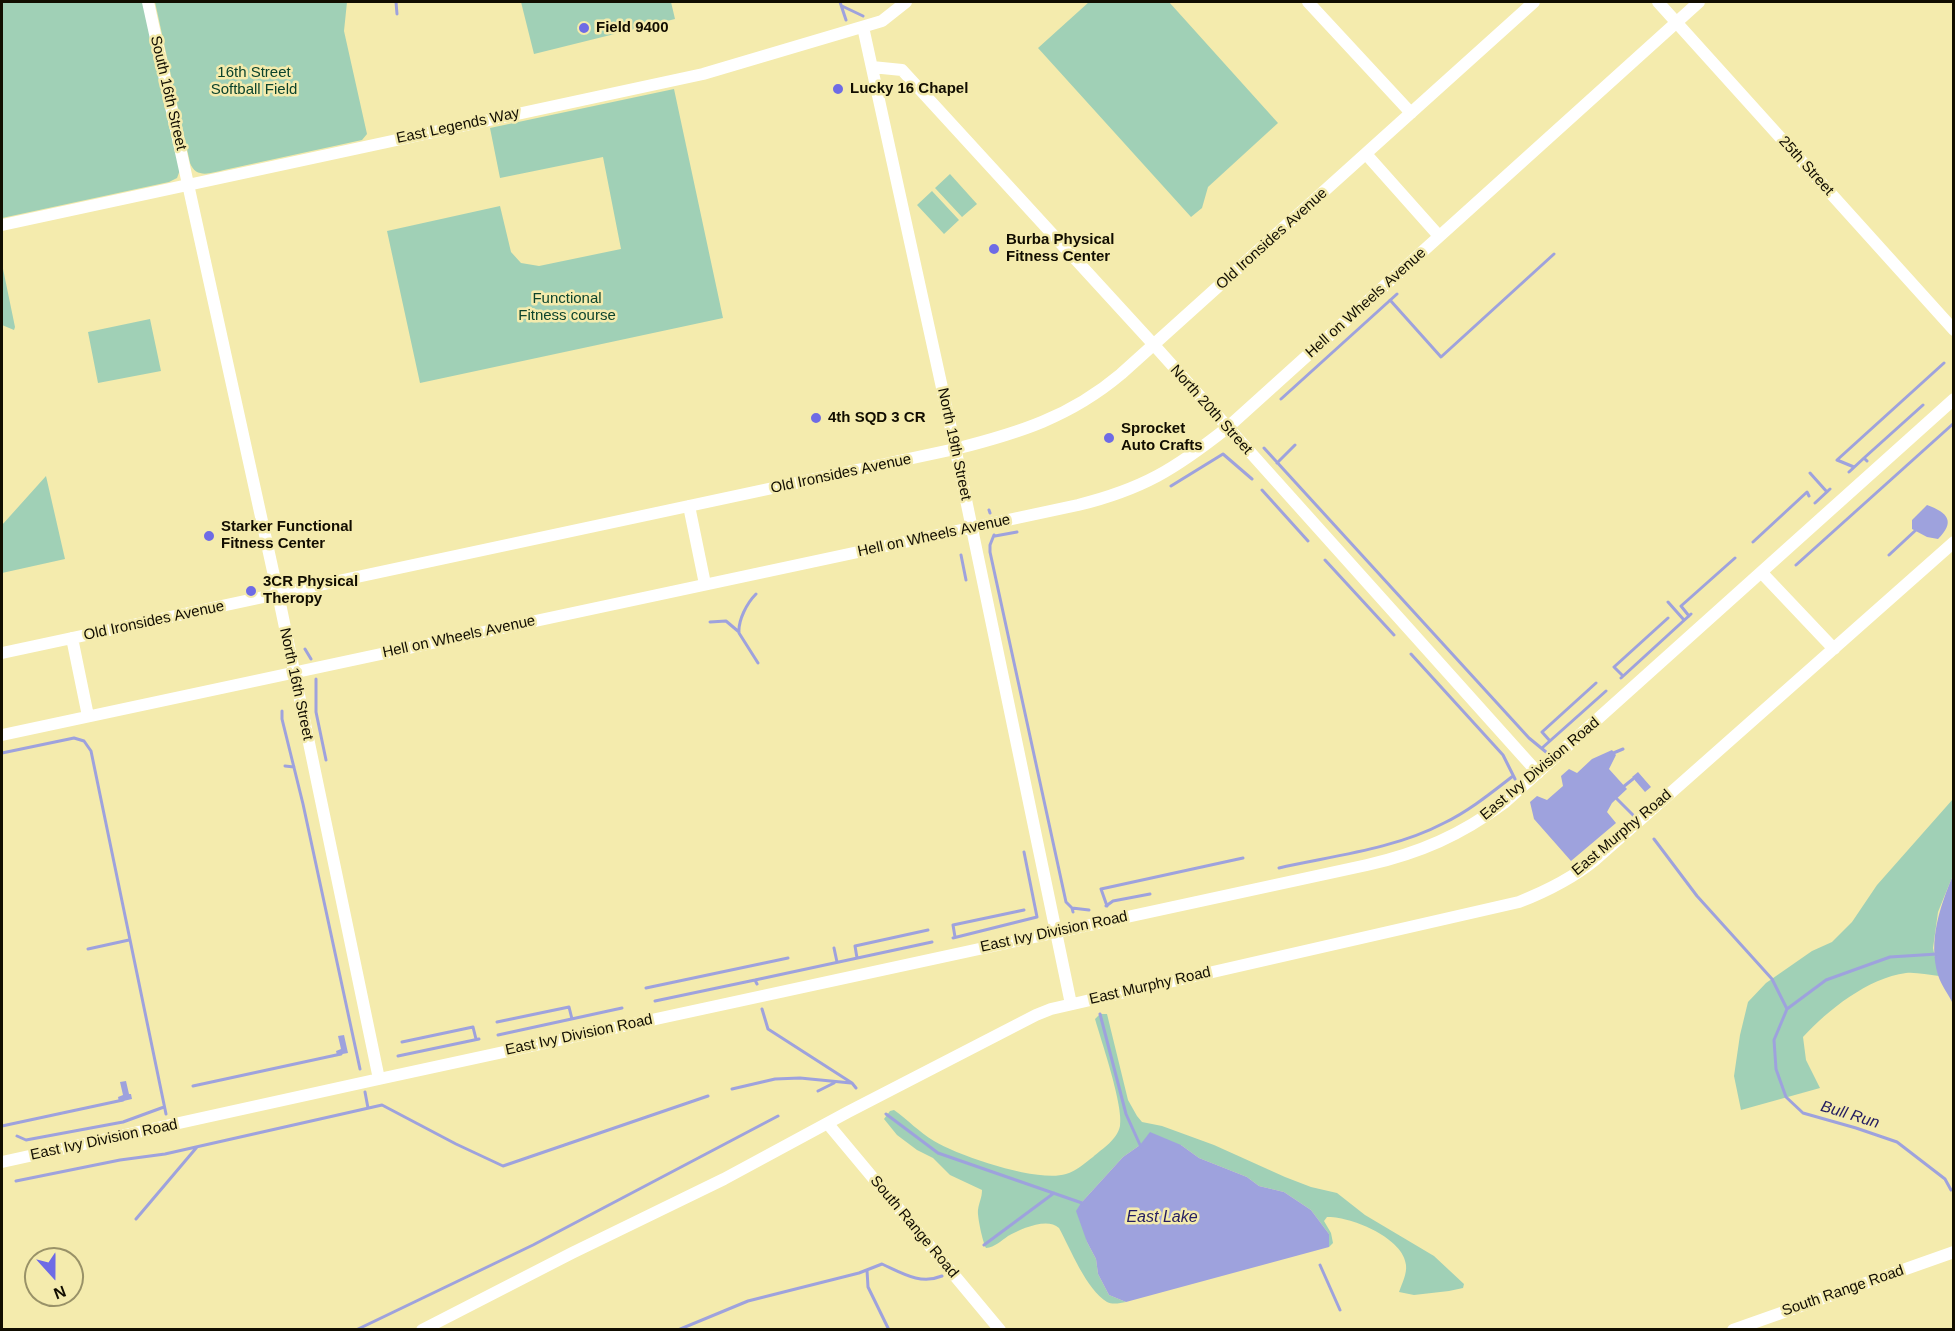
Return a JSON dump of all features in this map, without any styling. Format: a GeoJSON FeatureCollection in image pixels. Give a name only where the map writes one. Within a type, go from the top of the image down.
{"type":"FeatureCollection","features":[{"type":"Feature","properties":{"kind":"street","name":"South 16th Street"},"geometry":{"type":"LineString","coordinates":[[148,2],[189,184]]}},
{"type":"Feature","properties":{"kind":"street","name":"East Legends Way"},"geometry":{"type":"LineString","coordinates":[[2,225],[703,74],[882,21],[906,2]]}},
{"type":"Feature","properties":{"kind":"street"},"geometry":{"type":"LineString","coordinates":[[1308,2],[1411,113]]}},
{"type":"Feature","properties":{"kind":"street","name":"Old Ironsides Avenue"},"geometry":{"type":"LineString","coordinates":[[2,653],[955,449],[1022,431],[1069,411],[1108,386],[1534,2]]}},
{"type":"Feature","properties":{"kind":"street","name":"25th Street"},"geometry":{"type":"LineString","coordinates":[[1658,2],[1953,330]]}},
{"type":"Feature","properties":{"kind":"street","name":"Hell on Wheels Avenue"},"geometry":{"type":"LineString","coordinates":[[2,735],[1086,503],[1140,486],[1181,464],[1227,428],[1699,2]]}},
{"type":"Feature","properties":{"kind":"street","name":"North 19th Street"},"geometry":{"type":"LineString","coordinates":[[863,27],[972,527],[1071,1004]]}},
{"type":"Feature","properties":{"kind":"street","name":"North 20th Street"},"geometry":{"type":"LineString","coordinates":[[872,68],[902,70],[1154,345],[1538,773]]}},
{"type":"Feature","properties":{"kind":"street"},"geometry":{"type":"LineString","coordinates":[[1366,154],[1439,236]]}},
{"type":"Feature","properties":{"kind":"street","name":"North 16th Street"},"geometry":{"type":"LineString","coordinates":[[189,184],[278,594],[379,1078]]}},
{"type":"Feature","properties":{"kind":"street","name":"East Ivy Division Road"},"geometry":{"type":"LineString","coordinates":[[2,1162],[379,1078],[1367,866],[1416,852],[1461,832],[1484,818],[1538,773],[1953,399]]}},
{"type":"Feature","properties":{"kind":"street"},"geometry":{"type":"LineString","coordinates":[[688,506],[705,584]]}},
{"type":"Feature","properties":{"kind":"street","name":"East Murphy Road"},"geometry":{"type":"LineString","coordinates":[[422,1329],[724,1179],[1036,1015],[1071,1004],[1509,905],[1546,891],[1580,873],[1953,542]]}},
{"type":"Feature","properties":{"kind":"street"},"geometry":{"type":"LineString","coordinates":[[1761,572],[1834,648]]}},
{"type":"Feature","properties":{"kind":"street"},"geometry":{"type":"LineString","coordinates":[[72,638],[88,716]]}},
{"type":"Feature","properties":{"kind":"street","name":"South Range Road"},"geometry":{"type":"LineString","coordinates":[[828,1124],[1000,1329]]}},
{"type":"Feature","properties":{"kind":"street","name":"South Range Road"},"geometry":{"type":"LineString","coordinates":[[1733,1329],[1953,1252]]}},
{"type":"Feature","properties":{"kind":"green space"},"geometry":{"type":"Polygon","coordinates":[[[2,2],[144,2],[180,170],[177,178],[169,182],[2,218],[2,2]]]}},
{"type":"Feature","properties":{"kind":"green space","name":"16th Street Softball Field"},"geometry":{"type":"Polygon","coordinates":[[[155,2],[347,2],[344,31],[367,134],[362,140],[204,174],[196,171],[190,163],[155,2]]]}},
{"type":"Feature","properties":{"kind":"green space","name":"Field 9400"},"geometry":{"type":"Polygon","coordinates":[[[521,2],[671,2],[675,19],[534,54],[521,2]]]}},
{"type":"Feature","properties":{"kind":"green space"},"geometry":{"type":"Polygon","coordinates":[[[1089,2],[1169,2],[1278,123],[1208,187],[1202,208],[1191,217],[1038,48],[1089,2]]]}},
{"type":"Feature","properties":{"kind":"green space","name":"Functional Fitness course"},"geometry":{"type":"Polygon","coordinates":[[[674,89],[723,318],[420,383],[387,231],[500,206],[511,252],[521,263],[539,266],[621,249],[603,157],[500,178],[490,128],[674,89]]]}},
{"type":"Feature","properties":{"kind":"green space"},"geometry":{"type":"Polygon","coordinates":[[[950,174],[977,204],[962,217],[935,188],[950,174]]]}},
{"type":"Feature","properties":{"kind":"green space"},"geometry":{"type":"Polygon","coordinates":[[[932,191],[959,220],[944,234],[917,205],[932,191]]]}},
{"type":"Feature","properties":{"kind":"green space"},"geometry":{"type":"Polygon","coordinates":[[[2,264],[15,327],[14,330],[2,325],[2,264]]]}},
{"type":"Feature","properties":{"kind":"green space"},"geometry":{"type":"Polygon","coordinates":[[[150,319],[161,371],[98,383],[88,332],[150,319]]]}},
{"type":"Feature","properties":{"kind":"green space"},"geometry":{"type":"Polygon","coordinates":[[[46,476],[65,559],[2,573],[2,525],[46,476]]]}},
{"type":"Feature","properties":{"kind":"green space"},"geometry":{"type":"Polygon","coordinates":[[[1953,799],[1953,875],[1938,912],[1933,948],[1939,976],[1906,973],[1877,981],[1863,988],[1824,1016],[1803,1037],[1806,1060],[1820,1088],[1741,1110],[1734,1076],[1748,1002],[1766,983],[1812,951],[1832,942],[1852,922],[1877,885],[1953,799]]]}},
{"type":"Feature","properties":{"kind":"green space"},"geometry":{"type":"Polygon","coordinates":[[[1100,1014],[1107,1014],[1128,1100],[1142,1122],[1162,1126],[1214,1145],[1311,1187],[1337,1193],[1365,1215],[1434,1256],[1464,1284],[1463,1288],[1414,1295],[1399,1292],[1406,1265],[1403,1255],[1386,1238],[1374,1230],[1349,1220],[1327,1217],[1324,1221],[1331,1233],[1333,1243],[1329,1247],[1329,1234],[1311,1210],[1284,1192],[1259,1186],[1247,1177],[1199,1158],[1181,1145],[1140,1145],[1123,1157],[1081,1203],[1087,1242],[1096,1259],[1098,1274],[1109,1295],[1126,1302],[1109,1303],[1099,1296],[1080,1268],[1059,1228],[1054,1225],[1041,1224],[1027,1227],[986,1248],[978,1213],[982,1190],[950,1175],[933,1158],[917,1150],[897,1135],[884,1119],[890,1111],[894,1110],[934,1141],[961,1154],[999,1166],[1037,1175],[1053,1176],[1073,1171],[1109,1143],[1120,1126],[1119,1104],[1095,1019],[1100,1014]]]}},
{"type":"Feature","properties":{"kind":"water"},"geometry":{"type":"Polygon","coordinates":[[[1927,505],[1940,511],[1947,519],[1947,528],[1938,539],[1927,537],[1912,529],[1912,520],[1927,505]]]}},
{"type":"Feature","properties":{"kind":"water"},"geometry":{"type":"Polygon","coordinates":[[[1612,750],[1616,755],[1609,769],[1627,789],[1612,803],[1607,812],[1616,823],[1571,861],[1534,819],[1530,802],[1537,796],[1547,800],[1563,786],[1561,776],[1569,769],[1577,773],[1592,759],[1612,750]]]}},
{"type":"Feature","properties":{"kind":"water"},"geometry":{"type":"Polygon","coordinates":[[[1638,772],[1651,787],[1645,792],[1632,777],[1638,772]]]}},
{"type":"Feature","properties":{"kind":"water"},"geometry":{"type":"Polygon","coordinates":[[[1953,875],[1953,1004],[1938,975],[1934,949],[1940,911],[1953,875]]]}},
{"type":"Feature","properties":{"kind":"water"},"geometry":{"type":"Polygon","coordinates":[[[344,1035],[348,1053],[337,1055],[336,1051],[341,1049],[338,1036],[344,1035]]]}},
{"type":"Feature","properties":{"kind":"water"},"geometry":{"type":"Polygon","coordinates":[[[126,1081],[132,1099],[119,1102],[118,1097],[123,1095],[120,1082],[126,1081]]]}},
{"type":"Feature","properties":{"kind":"water","name":"East Lake"},"geometry":{"type":"Polygon","coordinates":[[[1150,1132],[1181,1145],[1199,1158],[1247,1177],[1259,1186],[1284,1192],[1311,1210],[1329,1234],[1329,1247],[1126,1302],[1109,1295],[1098,1274],[1096,1259],[1076,1211],[1123,1157],[1140,1145],[1150,1132]]]}},
{"type":"Feature","properties":{"kind":"waterway"},"geometry":{"type":"LineString","coordinates":[[396,2],[397,14]]}},
{"type":"Feature","properties":{"kind":"waterway"},"geometry":{"type":"LineString","coordinates":[[840,2],[846,20]]}},
{"type":"Feature","properties":{"kind":"waterway"},"geometry":{"type":"LineString","coordinates":[[842,6],[863,16]]}},
{"type":"Feature","properties":{"kind":"waterway"},"geometry":{"type":"LineString","coordinates":[[1390,300],[1441,357],[1554,254]]}},
{"type":"Feature","properties":{"kind":"waterway"},"geometry":{"type":"LineString","coordinates":[[1281,399],[1397,294]]}},
{"type":"Feature","properties":{"kind":"waterway"},"geometry":{"type":"LineString","coordinates":[[1854,467],[1837,460],[1944,363]]}},
{"type":"Feature","properties":{"kind":"waterway"},"geometry":{"type":"LineString","coordinates":[[1867,461],[1864,458],[1923,405]]}},
{"type":"Feature","properties":{"kind":"waterway"},"geometry":{"type":"LineString","coordinates":[[1796,565],[1954,423]]}},
{"type":"Feature","properties":{"kind":"waterway"},"geometry":{"type":"LineString","coordinates":[[1277,463],[1295,445]]}},
{"type":"Feature","properties":{"kind":"waterway"},"geometry":{"type":"LineString","coordinates":[[1264,448],[1529,738],[1546,752]]}},
{"type":"Feature","properties":{"kind":"waterway"},"geometry":{"type":"LineString","coordinates":[[1171,486],[1223,454],[1252,479]]}},
{"type":"Feature","properties":{"kind":"waterway"},"geometry":{"type":"LineString","coordinates":[[1849,472],[1864,458]]}},
{"type":"Feature","properties":{"kind":"waterway"},"geometry":{"type":"LineString","coordinates":[[1810,473],[1827,492]]}},
{"type":"Feature","properties":{"kind":"waterway"},"geometry":{"type":"LineString","coordinates":[[1815,503],[1830,489]]}},
{"type":"Feature","properties":{"kind":"waterway"},"geometry":{"type":"LineString","coordinates":[[1262,490],[1308,541]]}},
{"type":"Feature","properties":{"kind":"waterway"},"geometry":{"type":"LineString","coordinates":[[1753,542],[1807,492],[1809,496]]}},
{"type":"Feature","properties":{"kind":"waterway"},"geometry":{"type":"LineString","coordinates":[[1889,555],[1917,529]]}},
{"type":"Feature","properties":{"kind":"waterway"},"geometry":{"type":"LineString","coordinates":[[995,536],[1017,532]]}},
{"type":"Feature","properties":{"kind":"waterway"},"geometry":{"type":"LineString","coordinates":[[994,535],[990,552],[1066,902],[1072,908]]}},
{"type":"Feature","properties":{"kind":"waterway"},"geometry":{"type":"LineString","coordinates":[[961,555],[966,580]]}},
{"type":"Feature","properties":{"kind":"waterway"},"geometry":{"type":"LineString","coordinates":[[1689,616],[1681,606],[1735,558]]}},
{"type":"Feature","properties":{"kind":"waterway"},"geometry":{"type":"LineString","coordinates":[[1325,560],[1394,635]]}},
{"type":"Feature","properties":{"kind":"waterway"},"geometry":{"type":"LineString","coordinates":[[756,594],[744,612],[739,633],[758,663]]}},
{"type":"Feature","properties":{"kind":"waterway"},"geometry":{"type":"LineString","coordinates":[[1668,602],[1684,620]]}},
{"type":"Feature","properties":{"kind":"waterway"},"geometry":{"type":"LineString","coordinates":[[1621,678],[1691,614]]}},
{"type":"Feature","properties":{"kind":"waterway"},"geometry":{"type":"LineString","coordinates":[[1623,676],[1614,667],[1668,618]]}},
{"type":"Feature","properties":{"kind":"waterway"},"geometry":{"type":"LineString","coordinates":[[710,622],[726,621],[739,632]]}},
{"type":"Feature","properties":{"kind":"waterway"},"geometry":{"type":"LineString","coordinates":[[305,649],[311,659]]}},
{"type":"Feature","properties":{"kind":"waterway"},"geometry":{"type":"LineString","coordinates":[[1411,654],[1503,755],[1515,779]]}},
{"type":"Feature","properties":{"kind":"waterway"},"geometry":{"type":"LineString","coordinates":[[316,679],[316,712],[326,760]]}},
{"type":"Feature","properties":{"kind":"waterway"},"geometry":{"type":"LineString","coordinates":[[1550,741],[1542,732],[1596,683]]}},
{"type":"Feature","properties":{"kind":"waterway"},"geometry":{"type":"LineString","coordinates":[[1542,748],[1606,691]]}},
{"type":"Feature","properties":{"kind":"waterway"},"geometry":{"type":"LineString","coordinates":[[282,711],[360,1069]]}},
{"type":"Feature","properties":{"kind":"waterway"},"geometry":{"type":"LineString","coordinates":[[2,753],[74,738],[84,741],[91,751],[166,1114]]}},
{"type":"Feature","properties":{"kind":"waterway"},"geometry":{"type":"LineString","coordinates":[[1611,754],[1623,749]]}},
{"type":"Feature","properties":{"kind":"waterway"},"geometry":{"type":"LineString","coordinates":[[285,766],[294,767]]}},
{"type":"Feature","properties":{"kind":"waterway"},"geometry":{"type":"LineString","coordinates":[[1279,868],[1384,846],[1425,832],[1462,813],[1513,776]]}},
{"type":"Feature","properties":{"kind":"waterway"},"geometry":{"type":"LineString","coordinates":[[1623,787],[1633,779]]}},
{"type":"Feature","properties":{"kind":"waterway"},"geometry":{"type":"LineString","coordinates":[[1614,796],[1633,815]]}},
{"type":"Feature","properties":{"kind":"waterway"},"geometry":{"type":"LineString","coordinates":[[1654,839],[1697,896],[1772,979],[1787,1009]]}},
{"type":"Feature","properties":{"kind":"waterway"},"geometry":{"type":"LineString","coordinates":[[953,938],[1037,917],[1024,852]]}},
{"type":"Feature","properties":{"kind":"waterway"},"geometry":{"type":"LineString","coordinates":[[1107,906],[1101,889],[1243,858]]}},
{"type":"Feature","properties":{"kind":"waterway"},"geometry":{"type":"LineString","coordinates":[[1106,906],[1113,901],[1150,894]]}},
{"type":"Feature","properties":{"kind":"waterway"},"geometry":{"type":"LineString","coordinates":[[1073,912],[1072,908],[1089,910]]}},
{"type":"Feature","properties":{"kind":"waterway"},"geometry":{"type":"LineString","coordinates":[[955,937],[953,925],[1024,910]]}},
{"type":"Feature","properties":{"kind":"waterway"},"geometry":{"type":"LineString","coordinates":[[857,958],[855,946],[928,930]]}},
{"type":"Feature","properties":{"kind":"waterway"},"geometry":{"type":"LineString","coordinates":[[88,949],[129,940]]}},
{"type":"Feature","properties":{"kind":"waterway"},"geometry":{"type":"LineString","coordinates":[[757,984],[755,980],[932,942]]}},
{"type":"Feature","properties":{"kind":"waterway"},"geometry":{"type":"LineString","coordinates":[[834,948],[837,962]]}},
{"type":"Feature","properties":{"kind":"waterway","name":"Bull Run"},"geometry":{"type":"LineString","coordinates":[[1937,954],[1890,957],[1826,980],[1787,1009],[1774,1040],[1776,1069],[1786,1097],[1803,1113],[1897,1142],[1945,1179],[1951,1190]]}},
{"type":"Feature","properties":{"kind":"waterway"},"geometry":{"type":"LineString","coordinates":[[646,988],[788,958]]}},
{"type":"Feature","properties":{"kind":"waterway"},"geometry":{"type":"LineString","coordinates":[[655,1001],[755,980]]}},
{"type":"Feature","properties":{"kind":"waterway"},"geometry":{"type":"LineString","coordinates":[[497,1022],[569,1007],[572,1019]]}},
{"type":"Feature","properties":{"kind":"waterway"},"geometry":{"type":"LineString","coordinates":[[498,1035],[622,1008]]}},
{"type":"Feature","properties":{"kind":"waterway"},"geometry":{"type":"LineString","coordinates":[[762,1009],[768,1029],[852,1083],[856,1088]]}},
{"type":"Feature","properties":{"kind":"waterway"},"geometry":{"type":"LineString","coordinates":[[1100,1014],[1126,1114],[1141,1147]]}},
{"type":"Feature","properties":{"kind":"waterway"},"geometry":{"type":"LineString","coordinates":[[402,1042],[473,1027],[476,1039]]}},
{"type":"Feature","properties":{"kind":"waterway"},"geometry":{"type":"LineString","coordinates":[[398,1056],[479,1039]]}},
{"type":"Feature","properties":{"kind":"waterway"},"geometry":{"type":"LineString","coordinates":[[193,1086],[341,1054]]}},
{"type":"Feature","properties":{"kind":"waterway"},"geometry":{"type":"LineString","coordinates":[[732,1089],[775,1079],[800,1078],[851,1083]]}},
{"type":"Feature","properties":{"kind":"waterway"},"geometry":{"type":"LineString","coordinates":[[818,1091],[834,1083]]}},
{"type":"Feature","properties":{"kind":"waterway"},"geometry":{"type":"LineString","coordinates":[[365,1092],[368,1108]]}},
{"type":"Feature","properties":{"kind":"waterway"},"geometry":{"type":"LineString","coordinates":[[16,1181],[120,1160],[165,1154],[382,1105],[503,1166],[708,1096]]}},
{"type":"Feature","properties":{"kind":"waterway"},"geometry":{"type":"LineString","coordinates":[[2,1126],[123,1100]]}},
{"type":"Feature","properties":{"kind":"waterway"},"geometry":{"type":"LineString","coordinates":[[17,1136],[26,1140],[123,1122],[164,1107]]}},
{"type":"Feature","properties":{"kind":"waterway"},"geometry":{"type":"LineString","coordinates":[[886,1114],[938,1153],[1082,1203]]}},
{"type":"Feature","properties":{"kind":"waterway"},"geometry":{"type":"LineString","coordinates":[[356,1330],[533,1245],[778,1116]]}},
{"type":"Feature","properties":{"kind":"waterway"},"geometry":{"type":"LineString","coordinates":[[136,1219],[197,1147]]}},
{"type":"Feature","properties":{"kind":"waterway"},"geometry":{"type":"LineString","coordinates":[[984,1245],[1054,1193]]}},
{"type":"Feature","properties":{"kind":"waterway"},"geometry":{"type":"LineString","coordinates":[[678,1330],[748,1301],[859,1273],[882,1264],[919,1279],[942,1276]]}},
{"type":"Feature","properties":{"kind":"waterway"},"geometry":{"type":"LineString","coordinates":[[1320,1265],[1340,1310]]}},
{"type":"Feature","properties":{"kind":"waterway"},"geometry":{"type":"LineString","coordinates":[[867,1270],[868,1287],[889,1330]]}},
{"type":"Feature","properties":{"kind":"place","name":"Field 9400"},"geometry":{"type":"Point","coordinates":[584,28]}},
{"type":"Feature","properties":{"kind":"place","name":"Lucky 16 Chapel"},"geometry":{"type":"Point","coordinates":[838,89]}},
{"type":"Feature","properties":{"kind":"place","name":"Burba Physical Fitness Center"},"geometry":{"type":"Point","coordinates":[994,249]}},
{"type":"Feature","properties":{"kind":"place","name":"4th SQD 3 CR"},"geometry":{"type":"Point","coordinates":[816,418]}},
{"type":"Feature","properties":{"kind":"place","name":"Sprocket Auto Crafts"},"geometry":{"type":"Point","coordinates":[1109,438]}},
{"type":"Feature","properties":{"kind":"place","name":"Starker Functional Fitness Center"},"geometry":{"type":"Point","coordinates":[209,536]}},
{"type":"Feature","properties":{"kind":"place","name":"3CR Physical Theropy"},"geometry":{"type":"Point","coordinates":[251,591]}}]}
